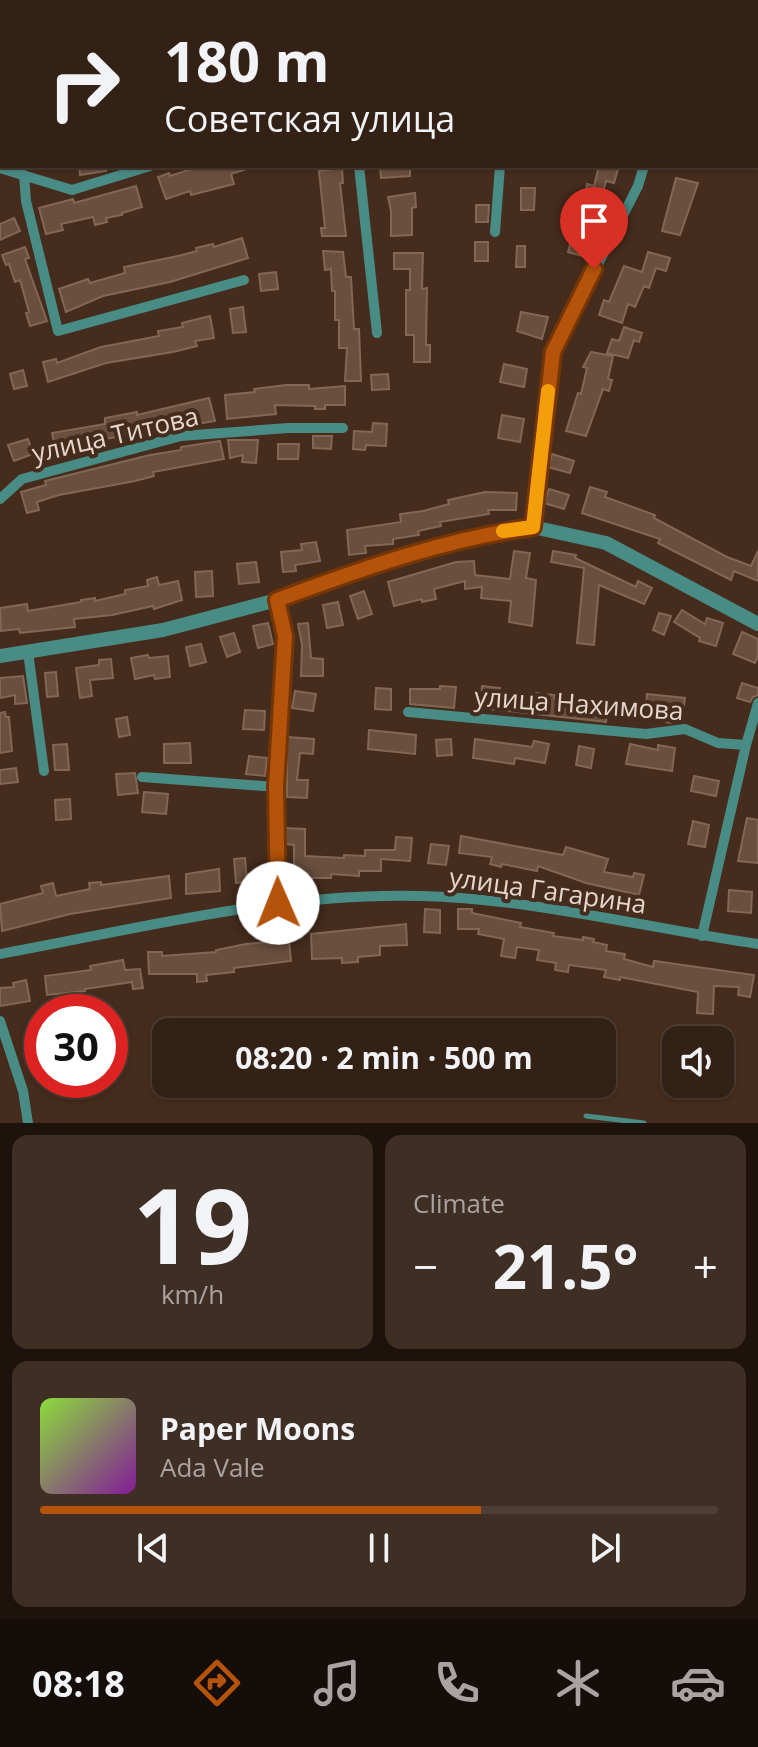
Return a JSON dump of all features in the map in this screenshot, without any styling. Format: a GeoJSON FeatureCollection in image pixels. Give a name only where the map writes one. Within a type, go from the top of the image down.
{"type":"FeatureCollection","features":[{"type":"Feature","properties":{"kind":"street"},"geometry":{"type":"LineString","coordinates":[[0,168],[72,190],[144,168]]}},
{"type":"Feature","properties":{"kind":"street"},"geometry":{"type":"LineString","coordinates":[[359,168],[377,333]]}},
{"type":"Feature","properties":{"kind":"street"},"geometry":{"type":"LineString","coordinates":[[495,232],[500,168]]}},
{"type":"Feature","properties":{"kind":"street"},"geometry":{"type":"LineString","coordinates":[[533,527],[553,352],[638,186],[643,168]]}},
{"type":"Feature","properties":{"kind":"street"},"geometry":{"type":"LineString","coordinates":[[24,175],[26,201],[58,331],[244,280]]}},
{"type":"Feature","properties":{"kind":"street","name":"улица Титова"},"geometry":{"type":"LineString","coordinates":[[0,499],[22,479],[181,436],[288,428],[343,428]]}},
{"type":"Feature","properties":{"kind":"street"},"geometry":{"type":"LineString","coordinates":[[0,656],[163,630],[277,600],[351,573],[486,533],[533,527],[606,543],[758,624]]}},
{"type":"Feature","properties":{"kind":"street"},"geometry":{"type":"LineString","coordinates":[[277,600],[285,636],[276,787],[278,903]]}},
{"type":"Feature","properties":{"kind":"street"},"geometry":{"type":"LineString","coordinates":[[28,652],[44,771]]}},
{"type":"Feature","properties":{"kind":"street"},"geometry":{"type":"LineString","coordinates":[[702,936],[758,703]]}},
{"type":"Feature","properties":{"kind":"street","name":"улица Нахимова"},"geometry":{"type":"LineString","coordinates":[[408,712],[646,734],[685,729],[718,743],[746,745]]}},
{"type":"Feature","properties":{"kind":"street"},"geometry":{"type":"LineString","coordinates":[[142,777],[276,787]]}},
{"type":"Feature","properties":{"kind":"street","name":"улица Гагарина"},"geometry":{"type":"LineString","coordinates":[[0,954],[278,903],[417,896],[499,900],[758,944]]}},
{"type":"Feature","properties":{"kind":"street"},"geometry":{"type":"LineString","coordinates":[[0,1021],[23,1091],[28,1123]]}},
{"type":"Feature","properties":{"kind":"lane"},"geometry":{"type":"LineString","coordinates":[[586,1116],[644,1123]]}},
{"type":"Feature","properties":{"kind":"building"},"geometry":{"type":"Polygon","coordinates":[[[79,168],[106,168],[106,171],[80,175],[79,168]]]}},
{"type":"Feature","properties":{"kind":"building"},"geometry":{"type":"Polygon","coordinates":[[[195,168],[250,168],[231,174],[234,184],[191,195],[190,191],[166,199],[158,177],[169,173],[170,176],[195,168]]]}},
{"type":"Feature","properties":{"kind":"building"},"geometry":{"type":"Polygon","coordinates":[[[342,168],[343,183],[340,183],[346,236],[322,236],[321,228],[325,228],[319,171],[342,168]]]}},
{"type":"Feature","properties":{"kind":"building"},"geometry":{"type":"Polygon","coordinates":[[[380,168],[410,168],[410,176],[381,178],[380,168]]]}},
{"type":"Feature","properties":{"kind":"building"},"geometry":{"type":"Polygon","coordinates":[[[598,168],[618,169],[614,183],[606,181],[599,207],[607,208],[604,224],[595,222],[586,257],[568,252],[573,233],[577,234],[587,184],[594,186],[598,168]]]}},
{"type":"Feature","properties":{"kind":"building"},"geometry":{"type":"Polygon","coordinates":[[[676,178],[698,183],[680,235],[662,231],[676,178]]]}},
{"type":"Feature","properties":{"kind":"building"},"geometry":{"type":"Polygon","coordinates":[[[136,186],[142,207],[106,218],[107,222],[95,225],[93,217],[61,224],[63,230],[46,234],[39,208],[73,199],[74,203],[136,186]]]}},
{"type":"Feature","properties":{"kind":"building"},"geometry":{"type":"Polygon","coordinates":[[[521,188],[535,188],[534,210],[521,210],[521,188]]]}},
{"type":"Feature","properties":{"kind":"building"},"geometry":{"type":"Polygon","coordinates":[[[415,193],[412,235],[391,236],[388,197],[415,193]]]}},
{"type":"Feature","properties":{"kind":"building"},"geometry":{"type":"Polygon","coordinates":[[[476,205],[489,205],[488,222],[476,222],[476,205]]]}},
{"type":"Feature","properties":{"kind":"building"},"geometry":{"type":"Polygon","coordinates":[[[14,218],[20,231],[0,240],[0,224],[14,218]]]}},
{"type":"Feature","properties":{"kind":"building"},"geometry":{"type":"Polygon","coordinates":[[[242,238],[248,258],[170,282],[103,296],[66,312],[59,289],[88,279],[90,283],[125,273],[124,267],[242,238]]]}},
{"type":"Feature","properties":{"kind":"building"},"geometry":{"type":"Polygon","coordinates":[[[475,242],[488,242],[488,261],[475,261],[475,242]]]}},
{"type":"Feature","properties":{"kind":"building"},"geometry":{"type":"Polygon","coordinates":[[[517,246],[525,246],[525,267],[516,267],[517,246]]]}},
{"type":"Feature","properties":{"kind":"building"},"geometry":{"type":"Polygon","coordinates":[[[25,247],[29,258],[25,259],[47,321],[30,326],[20,280],[15,282],[9,264],[6,265],[2,255],[25,247]]]}},
{"type":"Feature","properties":{"kind":"building"},"geometry":{"type":"Polygon","coordinates":[[[323,251],[343,252],[346,277],[351,277],[354,329],[359,329],[361,381],[345,381],[347,348],[339,348],[335,291],[332,291],[331,269],[325,270],[323,251]]]}},
{"type":"Feature","properties":{"kind":"building"},"geometry":{"type":"Polygon","coordinates":[[[648,252],[670,258],[666,271],[656,268],[649,288],[644,286],[635,307],[628,304],[622,323],[599,315],[604,300],[609,302],[624,266],[642,272],[648,252]]]}},
{"type":"Feature","properties":{"kind":"building"},"geometry":{"type":"Polygon","coordinates":[[[394,253],[423,253],[422,289],[427,288],[426,345],[430,345],[430,362],[414,362],[414,335],[406,335],[406,290],[410,290],[410,269],[394,269],[394,253]]]}},
{"type":"Feature","properties":{"kind":"building"},"geometry":{"type":"Polygon","coordinates":[[[276,272],[278,289],[261,291],[259,274],[276,272]]]}},
{"type":"Feature","properties":{"kind":"building"},"geometry":{"type":"Polygon","coordinates":[[[243,307],[246,332],[233,333],[230,309],[243,307]]]}},
{"type":"Feature","properties":{"kind":"building"},"geometry":{"type":"Polygon","coordinates":[[[521,312],[548,317],[542,339],[517,331],[521,312]]]}},
{"type":"Feature","properties":{"kind":"building"},"geometry":{"type":"Polygon","coordinates":[[[210,316],[214,338],[195,341],[197,346],[106,363],[48,382],[43,362],[56,359],[57,363],[101,347],[159,336],[158,331],[183,327],[182,323],[210,316]]]}},
{"type":"Feature","properties":{"kind":"building"},"geometry":{"type":"Polygon","coordinates":[[[624,327],[642,333],[639,342],[634,340],[628,358],[607,353],[612,339],[619,341],[624,327]]]}},
{"type":"Feature","properties":{"kind":"building"},"geometry":{"type":"Polygon","coordinates":[[[591,352],[613,356],[608,379],[612,380],[609,391],[603,389],[586,436],[566,431],[578,393],[581,394],[587,368],[583,367],[591,352]]]}},
{"type":"Feature","properties":{"kind":"building"},"geometry":{"type":"Polygon","coordinates":[[[504,364],[527,369],[524,387],[500,382],[504,364]]]}},
{"type":"Feature","properties":{"kind":"building"},"geometry":{"type":"Polygon","coordinates":[[[23,370],[27,386],[14,389],[10,374],[23,370]]]}},
{"type":"Feature","properties":{"kind":"building"},"geometry":{"type":"Polygon","coordinates":[[[388,374],[389,389],[372,390],[371,375],[388,374]]]}},
{"type":"Feature","properties":{"kind":"building"},"geometry":{"type":"Polygon","coordinates":[[[286,385],[309,385],[309,389],[345,386],[345,405],[325,405],[325,409],[315,409],[315,406],[275,405],[276,414],[227,419],[225,395],[286,385]]]}},
{"type":"Feature","properties":{"kind":"building"},"geometry":{"type":"Polygon","coordinates":[[[209,398],[215,421],[99,440],[99,443],[66,450],[67,454],[57,456],[52,433],[105,424],[105,418],[137,412],[137,415],[209,398]]]}},
{"type":"Feature","properties":{"kind":"building"},"geometry":{"type":"Polygon","coordinates":[[[502,415],[524,419],[520,442],[498,438],[502,415]]]}},
{"type":"Feature","properties":{"kind":"building"},"geometry":{"type":"Polygon","coordinates":[[[373,423],[387,424],[386,446],[366,445],[365,450],[353,449],[354,431],[372,432],[373,423]]]}},
{"type":"Feature","properties":{"kind":"building"},"geometry":{"type":"Polygon","coordinates":[[[313,436],[332,436],[331,449],[313,448],[313,436]]]}},
{"type":"Feature","properties":{"kind":"building"},"geometry":{"type":"Polygon","coordinates":[[[28,439],[33,454],[14,461],[8,445],[28,439]]]}},
{"type":"Feature","properties":{"kind":"building"},"geometry":{"type":"Polygon","coordinates":[[[228,440],[258,440],[256,463],[242,462],[243,455],[230,458],[228,440]]]}},
{"type":"Feature","properties":{"kind":"building"},"geometry":{"type":"Polygon","coordinates":[[[220,441],[224,459],[153,472],[154,476],[135,481],[59,495],[37,502],[39,510],[27,513],[21,492],[46,485],[45,481],[181,450],[181,447],[220,441]]]}},
{"type":"Feature","properties":{"kind":"building"},"geometry":{"type":"Polygon","coordinates":[[[278,444],[299,444],[298,459],[278,459],[278,444]]]}},
{"type":"Feature","properties":{"kind":"building"},"geometry":{"type":"Polygon","coordinates":[[[552,454],[574,461],[570,473],[548,467],[552,454]]]}},
{"type":"Feature","properties":{"kind":"building"},"geometry":{"type":"Polygon","coordinates":[[[590,487],[607,492],[605,497],[655,515],[654,518],[727,557],[751,566],[758,551],[758,581],[734,571],[731,580],[658,543],[660,539],[582,513],[590,487]]]}},
{"type":"Feature","properties":{"kind":"building"},"geometry":{"type":"Polygon","coordinates":[[[549,489],[569,495],[564,509],[544,503],[549,489]]]}},
{"type":"Feature","properties":{"kind":"building"},"geometry":{"type":"Polygon","coordinates":[[[485,492],[517,493],[516,510],[488,510],[489,514],[440,522],[441,526],[418,531],[419,535],[393,539],[393,544],[365,546],[366,553],[349,555],[347,530],[401,522],[400,514],[423,511],[449,504],[448,500],[485,492]]]}},
{"type":"Feature","properties":{"kind":"building"},"geometry":{"type":"Polygon","coordinates":[[[316,542],[320,561],[295,565],[296,571],[283,572],[281,552],[302,550],[301,544],[316,542]]]}},
{"type":"Feature","properties":{"kind":"building"},"geometry":{"type":"Polygon","coordinates":[[[514,551],[530,553],[526,578],[536,580],[532,626],[509,622],[511,601],[481,598],[482,587],[465,589],[465,581],[434,589],[436,599],[394,606],[388,582],[456,562],[474,561],[475,575],[510,579],[514,551]]]}},
{"type":"Feature","properties":{"kind":"building"},"geometry":{"type":"Polygon","coordinates":[[[553,551],[576,555],[575,558],[636,587],[638,581],[652,588],[644,604],[599,585],[594,645],[577,643],[584,568],[551,562],[553,551]]]}},
{"type":"Feature","properties":{"kind":"building"},"geometry":{"type":"Polygon","coordinates":[[[256,562],[259,582],[239,584],[237,564],[256,562]]]}},
{"type":"Feature","properties":{"kind":"building"},"geometry":{"type":"Polygon","coordinates":[[[212,571],[213,596],[196,597],[195,572],[212,571]]]}},
{"type":"Feature","properties":{"kind":"building"},"geometry":{"type":"Polygon","coordinates":[[[157,577],[159,585],[178,581],[182,600],[154,609],[153,606],[74,619],[75,627],[20,633],[19,629],[1,631],[0,608],[27,604],[28,611],[81,600],[95,598],[95,601],[125,594],[125,590],[148,586],[147,580],[157,577]]]}},
{"type":"Feature","properties":{"kind":"building"},"geometry":{"type":"Polygon","coordinates":[[[364,591],[372,614],[358,619],[350,596],[364,591]]]}},
{"type":"Feature","properties":{"kind":"building"},"geometry":{"type":"Polygon","coordinates":[[[338,602],[343,625],[327,628],[323,605],[338,602]]]}},
{"type":"Feature","properties":{"kind":"building"},"geometry":{"type":"Polygon","coordinates":[[[682,610],[705,624],[707,618],[723,623],[716,646],[699,641],[700,638],[674,622],[682,610]]]}},
{"type":"Feature","properties":{"kind":"building"},"geometry":{"type":"Polygon","coordinates":[[[659,613],[671,616],[664,635],[653,630],[659,613]]]}},
{"type":"Feature","properties":{"kind":"building"},"geometry":{"type":"Polygon","coordinates":[[[268,623],[273,644],[258,648],[253,626],[268,623]]]}},
{"type":"Feature","properties":{"kind":"building"},"geometry":{"type":"Polygon","coordinates":[[[308,623],[311,658],[323,659],[323,676],[301,676],[302,645],[298,624],[308,623]]]}},
{"type":"Feature","properties":{"kind":"building"},"geometry":{"type":"Polygon","coordinates":[[[742,632],[758,639],[755,663],[733,654],[742,632]]]}},
{"type":"Feature","properties":{"kind":"building"},"geometry":{"type":"Polygon","coordinates":[[[234,633],[240,652],[227,657],[220,637],[234,633]]]}},
{"type":"Feature","properties":{"kind":"building"},"geometry":{"type":"Polygon","coordinates":[[[201,644],[206,662],[190,666],[186,647],[201,644]]]}},
{"type":"Feature","properties":{"kind":"building"},"geometry":{"type":"Polygon","coordinates":[[[148,655],[149,658],[168,656],[170,677],[155,679],[154,675],[135,679],[131,658],[148,655]]]}},
{"type":"Feature","properties":{"kind":"building"},"geometry":{"type":"Polygon","coordinates":[[[111,659],[113,678],[90,680],[92,696],[80,698],[76,668],[99,665],[99,660],[111,659]]]}},
{"type":"Feature","properties":{"kind":"building"},"geometry":{"type":"Polygon","coordinates":[[[56,672],[58,696],[47,697],[45,673],[56,672]]]}},
{"type":"Feature","properties":{"kind":"building"},"geometry":{"type":"Polygon","coordinates":[[[23,676],[27,703],[15,704],[15,695],[0,698],[0,678],[23,676]]]}},
{"type":"Feature","properties":{"kind":"building"},"geometry":{"type":"Polygon","coordinates":[[[742,683],[758,688],[758,695],[750,702],[737,698],[742,683]]]}},
{"type":"Feature","properties":{"kind":"building"},"geometry":{"type":"Polygon","coordinates":[[[440,686],[456,687],[454,708],[410,704],[410,689],[440,689],[440,686]]]}},
{"type":"Feature","properties":{"kind":"building"},"geometry":{"type":"Polygon","coordinates":[[[482,686],[500,688],[499,693],[536,693],[555,695],[554,698],[609,702],[606,722],[480,708],[482,686]]]}},
{"type":"Feature","properties":{"kind":"building"},"geometry":{"type":"Polygon","coordinates":[[[376,688],[391,689],[391,710],[375,709],[376,688]]]}},
{"type":"Feature","properties":{"kind":"building"},"geometry":{"type":"Polygon","coordinates":[[[295,691],[316,694],[313,711],[292,708],[295,691]]]}},
{"type":"Feature","properties":{"kind":"building"},"geometry":{"type":"Polygon","coordinates":[[[647,694],[685,698],[682,721],[671,723],[666,722],[667,719],[645,717],[647,694]]]}},
{"type":"Feature","properties":{"kind":"building"},"geometry":{"type":"Polygon","coordinates":[[[245,710],[265,711],[264,730],[243,729],[245,710]]]}},
{"type":"Feature","properties":{"kind":"building"},"geometry":{"type":"Polygon","coordinates":[[[5,712],[9,717],[12,751],[0,753],[0,713],[5,712]]]}},
{"type":"Feature","properties":{"kind":"building"},"geometry":{"type":"Polygon","coordinates":[[[127,717],[130,735],[119,737],[116,719],[127,717]]]}},
{"type":"Feature","properties":{"kind":"building"},"geometry":{"type":"Polygon","coordinates":[[[369,730],[416,735],[415,754],[368,749],[369,730]]]}},
{"type":"Feature","properties":{"kind":"building"},"geometry":{"type":"Polygon","coordinates":[[[287,737],[314,739],[313,754],[300,753],[297,780],[308,780],[307,798],[287,797],[287,737]]]}},
{"type":"Feature","properties":{"kind":"building"},"geometry":{"type":"Polygon","coordinates":[[[451,739],[452,755],[437,756],[436,740],[451,739]]]}},
{"type":"Feature","properties":{"kind":"building"},"geometry":{"type":"Polygon","coordinates":[[[475,739],[532,747],[534,741],[549,744],[545,763],[515,758],[514,764],[473,758],[475,739]]]}},
{"type":"Feature","properties":{"kind":"building"},"geometry":{"type":"Polygon","coordinates":[[[190,743],[191,763],[164,763],[164,744],[190,743]]]}},
{"type":"Feature","properties":{"kind":"building"},"geometry":{"type":"Polygon","coordinates":[[[67,744],[69,770],[55,770],[53,745],[67,744]]]}},
{"type":"Feature","properties":{"kind":"building"},"geometry":{"type":"Polygon","coordinates":[[[630,744],[658,750],[658,745],[675,748],[672,771],[626,764],[630,744]]]}},
{"type":"Feature","properties":{"kind":"building"},"geometry":{"type":"Polygon","coordinates":[[[579,746],[594,749],[591,768],[576,765],[579,746]]]}},
{"type":"Feature","properties":{"kind":"building"},"geometry":{"type":"Polygon","coordinates":[[[249,756],[267,758],[265,776],[246,774],[249,756]]]}},
{"type":"Feature","properties":{"kind":"building"},"geometry":{"type":"Polygon","coordinates":[[[16,768],[18,782],[0,784],[0,770],[16,768]]]}},
{"type":"Feature","properties":{"kind":"building"},"geometry":{"type":"Polygon","coordinates":[[[135,773],[138,793],[118,795],[116,774],[135,773]]]}},
{"type":"Feature","properties":{"kind":"building"},"geometry":{"type":"Polygon","coordinates":[[[694,776],[719,781],[716,796],[691,791],[694,776]]]}},
{"type":"Feature","properties":{"kind":"building"},"geometry":{"type":"Polygon","coordinates":[[[144,792],[168,794],[166,814],[142,812],[144,792]]]}},
{"type":"Feature","properties":{"kind":"building"},"geometry":{"type":"Polygon","coordinates":[[[70,799],[71,819],[56,820],[55,800],[70,799]]]}},
{"type":"Feature","properties":{"kind":"building"},"geometry":{"type":"Polygon","coordinates":[[[747,818],[758,820],[758,863],[738,861],[747,818]]]}},
{"type":"Feature","properties":{"kind":"building"},"geometry":{"type":"Polygon","coordinates":[[[693,821],[709,825],[705,847],[688,844],[693,821]]]}},
{"type":"Feature","properties":{"kind":"building"},"geometry":{"type":"Polygon","coordinates":[[[285,828],[305,829],[305,856],[365,856],[365,850],[395,850],[396,837],[412,838],[410,861],[381,859],[381,871],[359,871],[359,876],[331,874],[331,878],[294,878],[294,845],[285,844],[285,828]]]}},
{"type":"Feature","properties":{"kind":"building"},"geometry":{"type":"Polygon","coordinates":[[[461,836],[563,855],[566,847],[608,859],[604,872],[633,877],[634,873],[644,875],[639,895],[586,883],[538,866],[537,871],[490,864],[492,857],[459,853],[461,836]]]}},
{"type":"Feature","properties":{"kind":"building"},"geometry":{"type":"Polygon","coordinates":[[[431,844],[449,846],[446,865],[428,863],[431,844]]]}},
{"type":"Feature","properties":{"kind":"building"},"geometry":{"type":"Polygon","coordinates":[[[245,858],[247,882],[236,883],[234,859],[245,858]]]}},
{"type":"Feature","properties":{"kind":"building"},"geometry":{"type":"Polygon","coordinates":[[[219,869],[220,891],[186,894],[186,874],[219,869]]]}},
{"type":"Feature","properties":{"kind":"building"},"geometry":{"type":"Polygon","coordinates":[[[169,876],[171,898],[70,914],[2,931],[0,904],[43,893],[41,886],[53,883],[56,896],[90,889],[89,883],[101,882],[101,885],[169,876]]]}},
{"type":"Feature","properties":{"kind":"building"},"geometry":{"type":"Polygon","coordinates":[[[729,890],[752,892],[751,913],[728,911],[729,890]]]}},
{"type":"Feature","properties":{"kind":"building"},"geometry":{"type":"Polygon","coordinates":[[[425,909],[440,910],[440,933],[424,932],[425,909]]]}},
{"type":"Feature","properties":{"kind":"building"},"geometry":{"type":"Polygon","coordinates":[[[458,909],[472,909],[472,913],[521,923],[520,927],[554,933],[553,936],[594,939],[593,942],[607,945],[606,951],[625,954],[624,959],[653,967],[654,961],[754,975],[750,997],[738,995],[739,987],[714,986],[713,1014],[697,1013],[698,992],[620,977],[620,980],[604,977],[606,970],[569,965],[568,972],[555,970],[556,963],[537,960],[539,950],[517,947],[515,958],[501,956],[504,939],[478,934],[479,929],[458,929],[458,909]]]}},
{"type":"Feature","properties":{"kind":"building"},"geometry":{"type":"Polygon","coordinates":[[[406,924],[407,945],[380,946],[380,955],[358,957],[358,962],[342,963],[342,958],[312,959],[311,934],[406,924]]]}},
{"type":"Feature","properties":{"kind":"building"},"geometry":{"type":"Polygon","coordinates":[[[289,940],[291,961],[234,968],[234,972],[206,975],[207,981],[197,982],[197,974],[149,974],[148,952],[162,952],[162,956],[216,952],[246,944],[289,940]]]}},
{"type":"Feature","properties":{"kind":"building"},"geometry":{"type":"Polygon","coordinates":[[[123,960],[125,970],[140,969],[143,988],[133,989],[132,982],[47,994],[45,976],[91,970],[90,966],[123,960]]]}},
{"type":"Feature","properties":{"kind":"building"},"geometry":{"type":"Polygon","coordinates":[[[26,980],[29,994],[24,994],[24,1002],[0,1006],[0,988],[14,987],[13,983],[26,980]]]}},
{"type":"Feature","properties":{"kind":"slow traffic"},"geometry":{"type":"LineString","coordinates":[[503,531],[533,527],[548,391]]}},
{"type":"Feature","properties":{"kind":"route"},"geometry":{"type":"LineString","coordinates":[[278,903],[276,787],[285,636],[277,600],[351,573],[486,533],[533,527],[553,352],[594,269]]}}]}
